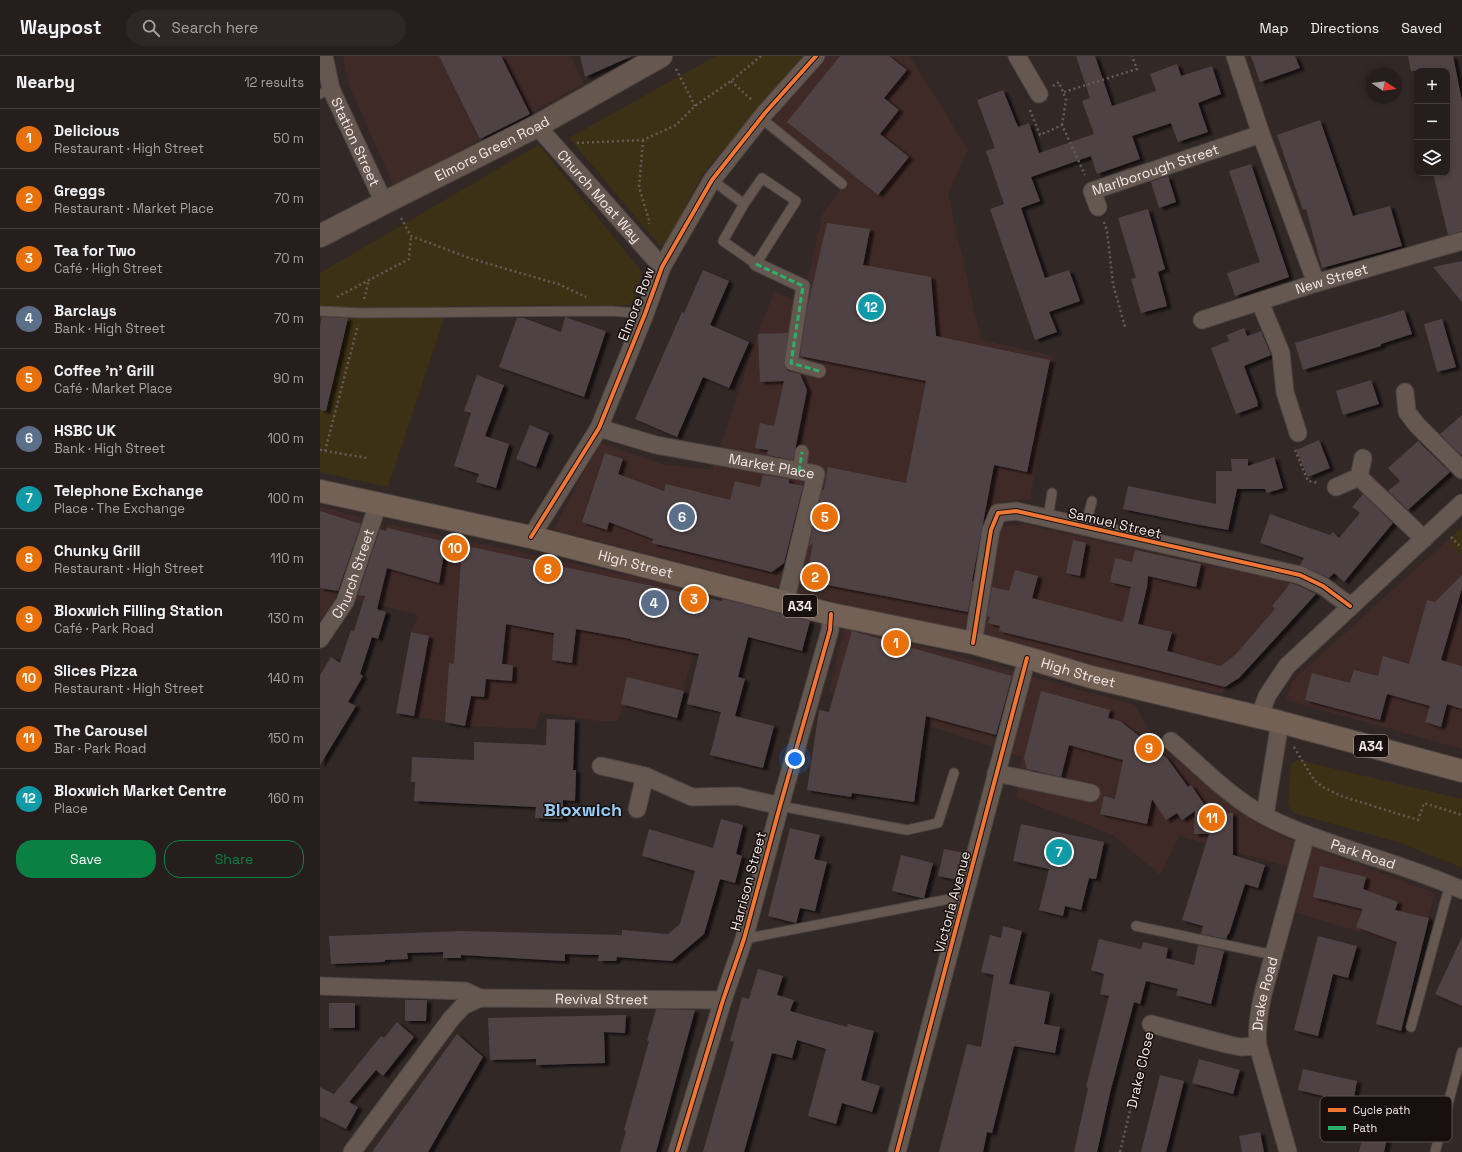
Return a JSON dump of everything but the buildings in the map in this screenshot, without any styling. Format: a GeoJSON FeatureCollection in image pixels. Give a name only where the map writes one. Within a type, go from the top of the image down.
{"type":"FeatureCollection","features":[{"type":"Feature","properties":{"kind":"highway","name":"High Street"},"geometry":{"type":"LineString","coordinates":[[320,491],[531,538],[786,603],[830,622],[973,643],[1091,677],[1258,718],[1280,722],[1462,770]]}},
{"type":"Feature","properties":{"kind":"main road","name":"Elmore Green Road"},"geometry":{"type":"LineString","coordinates":[[320,236],[667,60]]}},
{"type":"Feature","properties":{"kind":"street","name":"Station Street"},"geometry":{"type":"LineString","coordinates":[[324,56],[326,91],[387,201]]}},
{"type":"Feature","properties":{"kind":"street","name":"Elmore Row"},"geometry":{"type":"LineString","coordinates":[[531,538],[599,428],[645,314],[662,267],[712,180],[763,115],[816,56]]}},
{"type":"Feature","properties":{"kind":"street"},"geometry":{"type":"LineString","coordinates":[[1017,56],[1036,75],[1039,94]]}},
{"type":"Feature","properties":{"kind":"street"},"geometry":{"type":"LineString","coordinates":[[1235,56],[1261,134],[1316,284]]}},
{"type":"Feature","properties":{"kind":"street","name":"Church Moat Way"},"geometry":{"type":"LineString","coordinates":[[537,126],[662,267]]}},
{"type":"Feature","properties":{"kind":"street","name":"Marlborough Street"},"geometry":{"type":"LineString","coordinates":[[1098,207],[1092,190],[1261,134]]}},
{"type":"Feature","properties":{"kind":"street","name":"New Street"},"geometry":{"type":"LineString","coordinates":[[1202,320],[1316,284],[1462,241]]}},
{"type":"Feature","properties":{"kind":"street"},"geometry":{"type":"LineString","coordinates":[[756,264],[803,286],[792,363],[819,371]]}},
{"type":"Feature","properties":{"kind":"street"},"geometry":{"type":"LineString","coordinates":[[1260,302],[1281,353],[1285,392],[1298,432]]}},
{"type":"Feature","properties":{"kind":"street"},"geometry":{"type":"LineString","coordinates":[[1405,392],[1407,412],[1417,425],[1462,470]]}},
{"type":"Feature","properties":{"kind":"street","name":"Market Place"},"geometry":{"type":"LineString","coordinates":[[599,428],[656,445],[816,474],[786,603]]}},
{"type":"Feature","properties":{"kind":"street"},"geometry":{"type":"LineString","coordinates":[[799,472],[802,452]]}},
{"type":"Feature","properties":{"kind":"street"},"geometry":{"type":"LineString","coordinates":[[1359,477],[1363,458]]}},
{"type":"Feature","properties":{"kind":"street"},"geometry":{"type":"LineString","coordinates":[[1336,487],[1359,477]]}},
{"type":"Feature","properties":{"kind":"street"},"geometry":{"type":"LineString","coordinates":[[1359,477],[1424,539]]}},
{"type":"Feature","properties":{"kind":"street"},"geometry":{"type":"LineString","coordinates":[[1258,718],[1267,696],[1287,666],[1462,503]]}},
{"type":"Feature","properties":{"kind":"street","name":"Church Street"},"geometry":{"type":"LineString","coordinates":[[320,639],[345,602],[378,504]]}},
{"type":"Feature","properties":{"kind":"street","name":"Samuel Street"},"geometry":{"type":"LineString","coordinates":[[973,643],[991,530],[998,513],[1016,511],[1085,528],[1300,575],[1323,586],[1350,606]]}},
{"type":"Feature","properties":{"kind":"street","name":"Harrison Street"},"geometry":{"type":"LineString","coordinates":[[677,1152],[723,1000],[744,940],[830,622]]}},
{"type":"Feature","properties":{"kind":"street","name":"Victoria Avenue"},"geometry":{"type":"LineString","coordinates":[[897,1152],[1027,658]]}},
{"type":"Feature","properties":{"kind":"street"},"geometry":{"type":"LineString","coordinates":[[1265,815],[1280,722]]}},
{"type":"Feature","properties":{"kind":"street","name":"Park Road"},"geometry":{"type":"LineString","coordinates":[[1171,741],[1199,755],[1239,798],[1265,815],[1306,835],[1422,873],[1456,887]]}},
{"type":"Feature","properties":{"kind":"street"},"geometry":{"type":"LineString","coordinates":[[601,766],[645,776],[692,797],[737,796],[780,806]]}},
{"type":"Feature","properties":{"kind":"street"},"geometry":{"type":"LineString","coordinates":[[996,773],[1091,793]]}},
{"type":"Feature","properties":{"kind":"street"},"geometry":{"type":"LineString","coordinates":[[636,809],[645,776]]}},
{"type":"Feature","properties":{"kind":"street","name":"Drake Road"},"geometry":{"type":"LineString","coordinates":[[1288,1152],[1258,1046],[1257,1034],[1258,1017],[1306,835]]}},
{"type":"Feature","properties":{"kind":"street","name":"Revival Street"},"geometry":{"type":"LineString","coordinates":[[320,986],[466,991],[480,998]]}},
{"type":"Feature","properties":{"kind":"street","name":"Revival Street"},"geometry":{"type":"LineString","coordinates":[[352,1152],[451,1019],[463,1006],[480,998],[723,1000]]}},
{"type":"Feature","properties":{"kind":"street","name":"Drake Close"},"geometry":{"type":"LineString","coordinates":[[1151,1024],[1230,1045],[1241,1047],[1258,1046]]}},
{"type":"Feature","properties":{"kind":"lane"},"geometry":{"type":"LineString","coordinates":[[763,115],[842,184]]}},
{"type":"Feature","properties":{"kind":"lane"},"geometry":{"type":"LineString","coordinates":[[762,178],[796,201],[756,264],[722,242],[744,204],[762,178]]}},
{"type":"Feature","properties":{"kind":"lane"},"geometry":{"type":"LineString","coordinates":[[712,180],[744,204]]}},
{"type":"Feature","properties":{"kind":"lane"},"geometry":{"type":"LineString","coordinates":[[320,311],[361,313],[612,311],[645,314]]}},
{"type":"Feature","properties":{"kind":"lane"},"geometry":{"type":"LineString","coordinates":[[1048,518],[1052,492]]}},
{"type":"Feature","properties":{"kind":"lane"},"geometry":{"type":"LineString","coordinates":[[1085,528],[1092,501]]}},
{"type":"Feature","properties":{"kind":"lane"},"geometry":{"type":"LineString","coordinates":[[780,806],[907,830],[938,823],[954,773]]}},
{"type":"Feature","properties":{"kind":"lane"},"geometry":{"type":"LineString","coordinates":[[1411,1027],[1456,887]]}},
{"type":"Feature","properties":{"kind":"lane"},"geometry":{"type":"LineString","coordinates":[[744,940],[965,896]]}},
{"type":"Feature","properties":{"kind":"lane"},"geometry":{"type":"LineString","coordinates":[[1136,926],[1274,955]]}},
{"type":"Feature","properties":{"kind":"lane"},"geometry":{"type":"LineString","coordinates":[[1450,1096],[1462,1052]]}},
{"type":"Feature","properties":{"kind":"lane"},"geometry":{"type":"LineString","coordinates":[[1435,1152],[1438,1142]]}},
{"type":"Feature","properties":{"kind":"path"},"geometry":{"type":"LineString","coordinates":[[554,145],[643,140],[676,126],[694,106],[731,81],[762,56]]}},
{"type":"Feature","properties":{"kind":"path"},"geometry":{"type":"LineString","coordinates":[[1064,92],[1137,69],[1132,56]]}},
{"type":"Feature","properties":{"kind":"path"},"geometry":{"type":"LineString","coordinates":[[667,60],[694,106]]}},
{"type":"Feature","properties":{"kind":"path"},"geometry":{"type":"LineString","coordinates":[[731,81],[763,115]]}},
{"type":"Feature","properties":{"kind":"path"},"geometry":{"type":"LineString","coordinates":[[1062,125],[1040,135],[1027,103],[1060,82],[1066,100],[1062,125],[1092,190]]}},
{"type":"Feature","properties":{"kind":"path"},"geometry":{"type":"LineString","coordinates":[[643,140],[639,187],[649,220],[648,252]]}},
{"type":"Feature","properties":{"kind":"path"},"geometry":{"type":"LineString","coordinates":[[387,201],[411,236],[469,258],[558,284],[612,311]]}},
{"type":"Feature","properties":{"kind":"path"},"geometry":{"type":"LineString","coordinates":[[334,298],[409,259],[411,236]]}},
{"type":"Feature","properties":{"kind":"path"},"geometry":{"type":"LineString","coordinates":[[325,451],[369,280]]}},
{"type":"Feature","properties":{"kind":"path"},"geometry":{"type":"LineString","coordinates":[[1298,432],[1294,448],[1308,481],[1336,487]]}},
{"type":"Feature","properties":{"kind":"path"},"geometry":{"type":"LineString","coordinates":[[320,450],[367,458]]}},
{"type":"Feature","properties":{"kind":"path"},"geometry":{"type":"LineString","coordinates":[[1280,722],[1311,775],[1319,785],[1332,792],[1418,820],[1424,803],[1462,815]]}},
{"type":"Feature","properties":{"kind":"shaded area"},"geometry":{"type":"Polygon","coordinates":[[[343,56],[571,56],[583,83],[530,114],[480,139],[394,187],[349,85],[343,56]]]}},
{"type":"Feature","properties":{"kind":"shaded area"},"geometry":{"type":"Polygon","coordinates":[[[716,56],[803,56],[702,175],[666,244],[660,246],[569,138],[716,56]]]}},
{"type":"Feature","properties":{"kind":"shaded area"},"geometry":{"type":"Polygon","coordinates":[[[824,56],[910,56],[968,150],[948,194],[981,340],[1054,356],[1030,499],[1000,502],[991,509],[984,531],[966,635],[553,530],[599,443],[662,464],[712,470],[758,334],[774,292],[802,303],[823,213],[847,181],[772,121],[824,56]]]}},
{"type":"Feature","properties":{"kind":"shaded area"},"geometry":{"type":"Polygon","coordinates":[[[539,145],[642,272],[636,298],[629,305],[448,306],[388,487],[320,472],[320,273],[539,145]]]}},
{"type":"Feature","properties":{"kind":"shaded area"},"geometry":{"type":"Polygon","coordinates":[[[320,507],[364,518],[334,601],[320,621],[320,507]]]}},
{"type":"Feature","properties":{"kind":"shaded area"},"geometry":{"type":"Polygon","coordinates":[[[387,524],[708,592],[677,718],[622,707],[618,721],[598,721],[540,712],[535,729],[465,726],[396,713],[411,632],[418,615],[355,599],[387,524]]]}},
{"type":"Feature","properties":{"kind":"shaded area"},"geometry":{"type":"Polygon","coordinates":[[[1023,524],[1201,564],[1292,579],[1317,593],[1239,678],[1225,687],[1223,694],[1165,683],[983,639],[995,542],[999,528],[1023,524]]]}},
{"type":"Feature","properties":{"kind":"shaded area"},"geometry":{"type":"Polygon","coordinates":[[[1462,527],[1462,555],[1448,540],[1462,527]]]}},
{"type":"Feature","properties":{"kind":"shaded area"},"geometry":{"type":"Polygon","coordinates":[[[1448,540],[1462,555],[1462,749],[1286,700],[1292,681],[1448,540]]]}},
{"type":"Feature","properties":{"kind":"shaded area"},"geometry":{"type":"Polygon","coordinates":[[[845,625],[1135,705],[1158,746],[1254,821],[1286,838],[1435,893],[1420,950],[1294,912],[1307,872],[1179,836],[1160,875],[1113,835],[1017,798],[1022,757],[829,692],[845,625]]]}},
{"type":"Feature","properties":{"kind":"shaded area"},"geometry":{"type":"Polygon","coordinates":[[[1297,760],[1462,799],[1462,868],[1398,842],[1294,813],[1289,807],[1288,803],[1291,764],[1297,760]]]}},
{"type":"Feature","properties":{"kind":"marked path"},"geometry":{"type":"LineString","coordinates":[[756,264],[803,286],[791,363],[819,371]]}},
{"type":"Feature","properties":{"kind":"marked path"},"geometry":{"type":"LineString","coordinates":[[799,472],[802,452]]}},
{"type":"Feature","properties":{"kind":"cycle path"},"geometry":{"type":"LineString","coordinates":[[531,537],[599,428],[645,314],[662,267],[712,180],[765,113],[816,56]]}},
{"type":"Feature","properties":{"kind":"cycle path"},"geometry":{"type":"LineString","coordinates":[[973,643],[991,530],[998,513],[1016,511],[1300,575],[1323,586],[1350,606]]}},
{"type":"Feature","properties":{"kind":"cycle path"},"geometry":{"type":"LineString","coordinates":[[677,1152],[723,1000],[744,939],[830,630],[831,614]]}},
{"type":"Feature","properties":{"kind":"cycle path"},"geometry":{"type":"LineString","coordinates":[[897,1152],[1027,658]]}},
{"type":"Feature","properties":{"kind":"place","name":"Bloxwich Market Centre"},"geometry":{"type":"Point","coordinates":[871,307]}},
{"type":"Feature","properties":{"kind":"place","name":"HSBC UK"},"geometry":{"type":"Point","coordinates":[682,517]}},
{"type":"Feature","properties":{"kind":"place","name":"Coffee 'n' Grill"},"geometry":{"type":"Point","coordinates":[825,517]}},
{"type":"Feature","properties":{"kind":"place","name":"Slices Pizza"},"geometry":{"type":"Point","coordinates":[455,548]}},
{"type":"Feature","properties":{"kind":"place","name":"Chunky Grill"},"geometry":{"type":"Point","coordinates":[548,569]}},
{"type":"Feature","properties":{"kind":"place","name":"Greggs"},"geometry":{"type":"Point","coordinates":[815,577]}},
{"type":"Feature","properties":{"kind":"place","name":"Tea for Two"},"geometry":{"type":"Point","coordinates":[694,599]}},
{"type":"Feature","properties":{"kind":"place","name":"Barclays"},"geometry":{"type":"Point","coordinates":[654,603]}},
{"type":"Feature","properties":{"kind":"place","name":"Delicious"},"geometry":{"type":"Point","coordinates":[896,643]}},
{"type":"Feature","properties":{"kind":"place","name":"Bloxwich Filling Station"},"geometry":{"type":"Point","coordinates":[1149,748]}},
{"type":"Feature","properties":{"kind":"place","name":"The Carousel"},"geometry":{"type":"Point","coordinates":[1212,818]}},
{"type":"Feature","properties":{"kind":"place","name":"Telephone Exchange"},"geometry":{"type":"Point","coordinates":[1059,852]}},
{"type":"Feature","properties":{"kind":"district","name":"Bloxwich"},"geometry":{"type":"Point","coordinates":[583,809]}}]}
